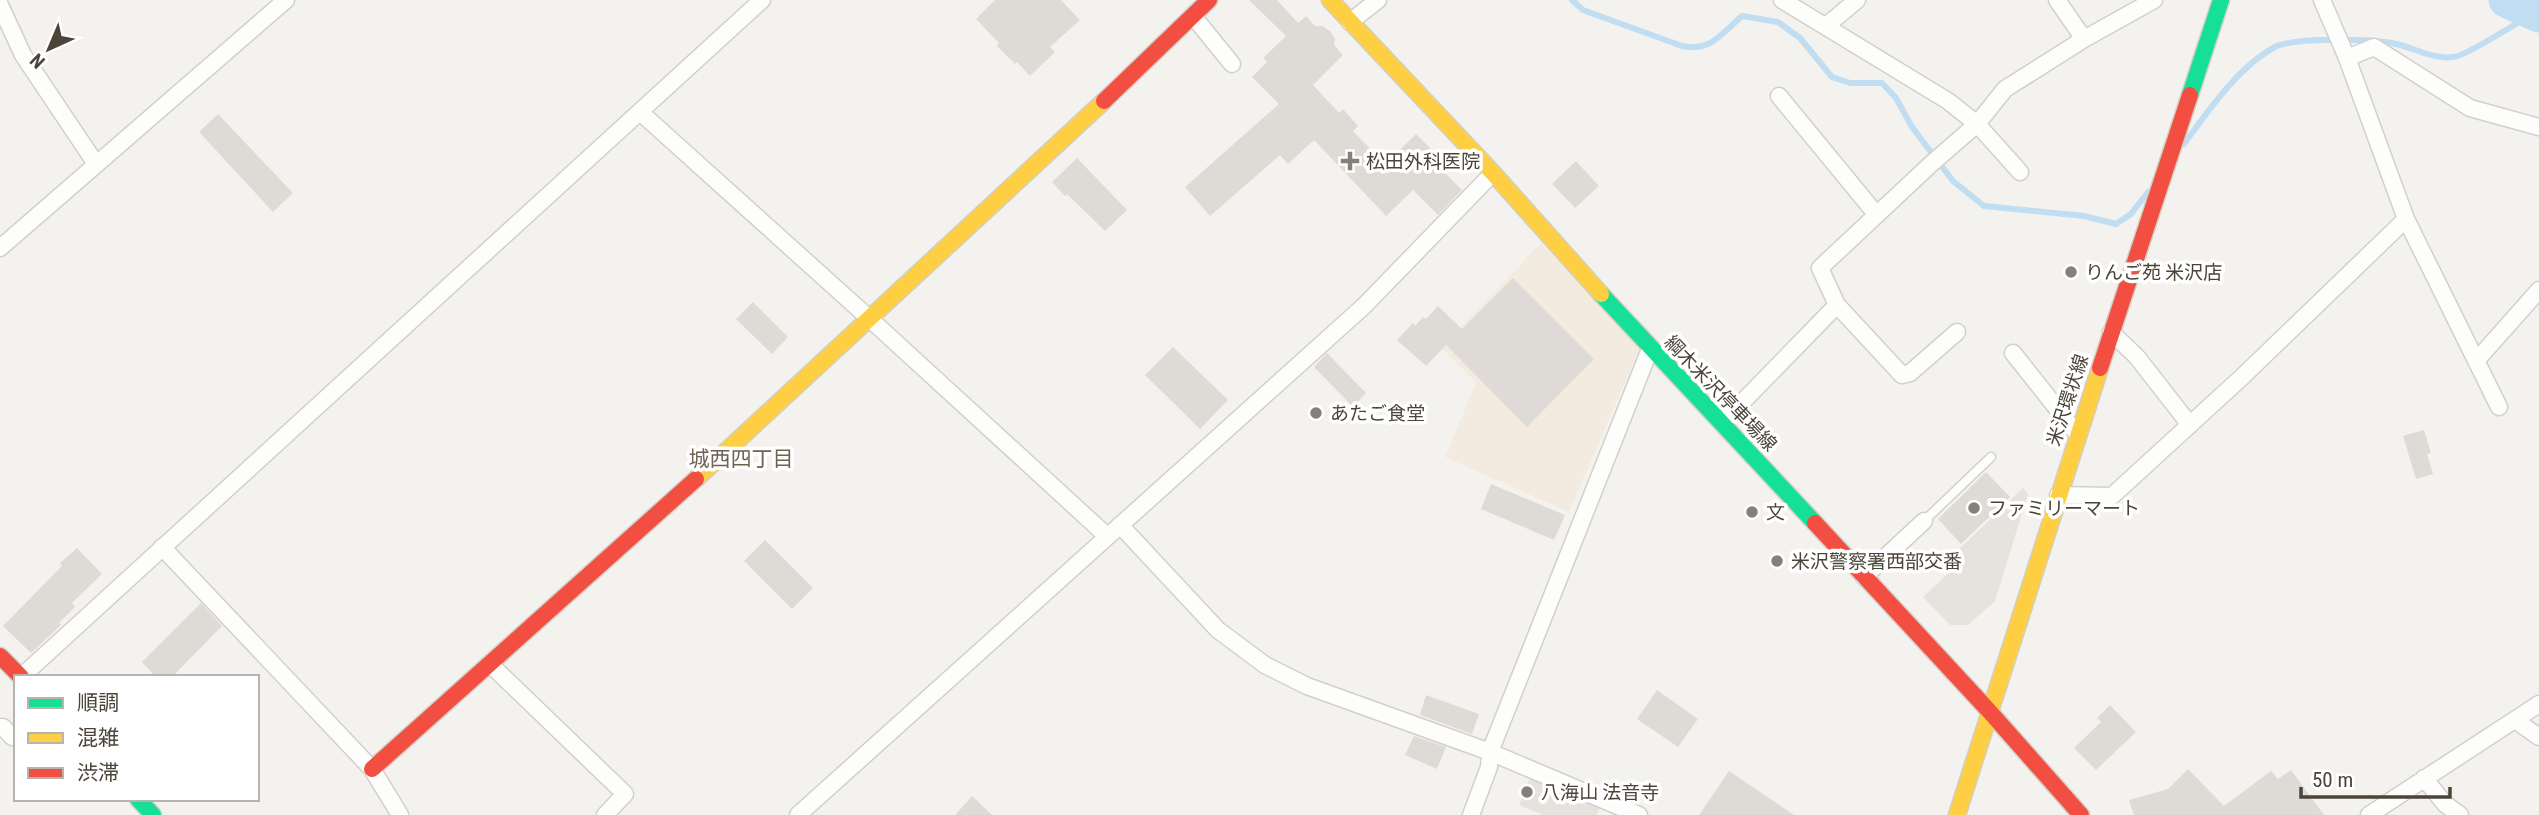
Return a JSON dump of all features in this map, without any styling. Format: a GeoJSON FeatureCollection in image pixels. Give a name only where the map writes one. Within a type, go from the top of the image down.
{"type":"FeatureCollection","features":[{"type":"Feature","properties":{"kind":"main road","name":"綱木米沢停車場線"},"geometry":{"type":"LineString","coordinates":[[1330,0],[1493,173],[1650,349],[1990,712],[2081,815]]}},
{"type":"Feature","properties":{"kind":"main road","name":"米沢環状線"},"geometry":{"type":"LineString","coordinates":[[1957,815],[2058,495],[2221,0]]}},
{"type":"Feature","properties":{"kind":"main road"},"geometry":{"type":"LineString","coordinates":[[372,769],[491,665],[870,319],[1114,92],[1199,6]]}},
{"type":"Feature","properties":{"kind":"main road"},"geometry":{"type":"LineString","coordinates":[[0,656],[19,675]]}},
{"type":"Feature","properties":{"kind":"main road"},"geometry":{"type":"LineString","coordinates":[[140,801],[153,815]]}},
{"type":"Feature","properties":{"kind":"street"},"geometry":{"type":"LineString","coordinates":[[0,248],[286,0]]}},
{"type":"Feature","properties":{"kind":"street"},"geometry":{"type":"LineString","coordinates":[[23,675],[762,0]]}},
{"type":"Feature","properties":{"kind":"street"},"geometry":{"type":"LineString","coordinates":[[1350,22],[1378,0]]}},
{"type":"Feature","properties":{"kind":"street"},"geometry":{"type":"LineString","coordinates":[[1782,0],[1923,84],[1977,124],[2021,172]]}},
{"type":"Feature","properties":{"kind":"street"},"geometry":{"type":"LineString","coordinates":[[1826,26],[1857,0]]}},
{"type":"Feature","properties":{"kind":"street"},"geometry":{"type":"LineString","coordinates":[[2057,0],[2084,39]]}},
{"type":"Feature","properties":{"kind":"street"},"geometry":{"type":"LineString","coordinates":[[1957,332],[1910,373],[1902,375],[1837,305],[1820,268],[1977,124],[2005,89],[2084,39],[2154,0]]}},
{"type":"Feature","properties":{"kind":"street"},"geometry":{"type":"LineString","coordinates":[[2322,0],[2346,55],[2406,219],[2499,407]]}},
{"type":"Feature","properties":{"kind":"street"},"geometry":{"type":"LineString","coordinates":[[0,5],[23,55],[96,164]]}},
{"type":"Feature","properties":{"kind":"street"},"geometry":{"type":"LineString","coordinates":[[1199,6],[1232,64]]}},
{"type":"Feature","properties":{"kind":"street"},"geometry":{"type":"LineString","coordinates":[[2346,55],[2374,47],[2470,108],[2539,127]]}},
{"type":"Feature","properties":{"kind":"street"},"geometry":{"type":"LineString","coordinates":[[1779,96],[1876,214]]}},
{"type":"Feature","properties":{"kind":"street"},"geometry":{"type":"LineString","coordinates":[[640,112],[1107,536]]}},
{"type":"Feature","properties":{"kind":"street"},"geometry":{"type":"LineString","coordinates":[[798,815],[1364,306],[1493,173]]}},
{"type":"Feature","properties":{"kind":"street"},"geometry":{"type":"LineString","coordinates":[[2058,495],[2112,496],[2406,219]]}},
{"type":"Feature","properties":{"kind":"street"},"geometry":{"type":"LineString","coordinates":[[2476,361],[2539,290]]}},
{"type":"Feature","properties":{"kind":"street"},"geometry":{"type":"LineString","coordinates":[[1722,423],[1837,305]]}},
{"type":"Feature","properties":{"kind":"street"},"geometry":{"type":"LineString","coordinates":[[2111,332],[2137,357],[2190,425]]}},
{"type":"Feature","properties":{"kind":"street"},"geometry":{"type":"LineString","coordinates":[[1471,815],[1489,767],[1490,752],[1650,349]]}},
{"type":"Feature","properties":{"kind":"street"},"geometry":{"type":"LineString","coordinates":[[2013,353],[2078,435]]}},
{"type":"Feature","properties":{"kind":"street"},"geometry":{"type":"LineString","coordinates":[[1864,577],[1924,521]]}},
{"type":"Feature","properties":{"kind":"street"},"geometry":{"type":"LineString","coordinates":[[1120,525],[1218,629],[1265,665],[1307,686],[1490,752],[1639,815]]}},
{"type":"Feature","properties":{"kind":"street"},"geometry":{"type":"LineString","coordinates":[[162,547],[372,769],[400,815]]}},
{"type":"Feature","properties":{"kind":"street"},"geometry":{"type":"LineString","coordinates":[[491,665],[625,794],[605,815]]}},
{"type":"Feature","properties":{"kind":"street"},"geometry":{"type":"LineString","coordinates":[[2369,815],[2539,704]]}},
{"type":"Feature","properties":{"kind":"street"},"geometry":{"type":"LineString","coordinates":[[2515,720],[2539,737]]}},
{"type":"Feature","properties":{"kind":"street"},"geometry":{"type":"LineString","coordinates":[[0,727],[12,737],[14,736]]}},
{"type":"Feature","properties":{"kind":"street"},"geometry":{"type":"LineString","coordinates":[[2424,778],[2445,804],[2460,815]]}},
{"type":"Feature","properties":{"kind":"lane"},"geometry":{"type":"LineString","coordinates":[[1924,521],[1991,457]]}},
{"type":"Feature","properties":{"kind":"shaded area"},"geometry":{"type":"Polygon","coordinates":[[[1541,243],[1640,348],[1569,512],[1445,457],[1476,383],[1441,348],[1541,243]]]}},
{"type":"Feature","properties":{"kind":"shaded area"},"geometry":{"type":"Polygon","coordinates":[[[2023,488],[2028,494],[1995,601],[1968,625],[1950,625],[1923,597],[1961,561],[1954,554],[2023,488]]]}},
{"type":"Feature","properties":{"kind":"shaded area"},"geometry":{"type":"Polygon","coordinates":[[[1530,778],[1600,807],[1597,815],[1543,815],[1519,805],[1530,778]]]}},
{"type":"Feature","properties":{"kind":"building"},"geometry":{"type":"Polygon","coordinates":[[[995,0],[1061,0],[1080,20],[1050,47],[1055,52],[1030,76],[997,46],[999,43],[976,19],[995,0]]]}},
{"type":"Feature","properties":{"kind":"building"},"geometry":{"type":"Polygon","coordinates":[[[1249,0],[1277,0],[1298,23],[1306,16],[1315,26],[1322,26],[1330,31],[1335,39],[1334,45],[1343,55],[1313,85],[1339,113],[1343,109],[1358,126],[1353,131],[1385,164],[1416,134],[1445,163],[1440,168],[1462,190],[1438,215],[1413,190],[1386,216],[1314,140],[1288,164],[1280,155],[1210,216],[1185,187],[1279,104],[1252,77],[1267,62],[1263,58],[1286,36],[1249,0]]]}},
{"type":"Feature","properties":{"kind":"building"},"geometry":{"type":"Polygon","coordinates":[[[218,114],[293,193],[273,212],[199,132],[218,114]]]}},
{"type":"Feature","properties":{"kind":"building"},"geometry":{"type":"Polygon","coordinates":[[[1077,158],[1127,210],[1105,231],[1052,182],[1077,158]]]}},
{"type":"Feature","properties":{"kind":"building"},"geometry":{"type":"Polygon","coordinates":[[[1576,161],[1599,186],[1575,208],[1552,184],[1576,161]]]}},
{"type":"Feature","properties":{"kind":"building"},"geometry":{"type":"Polygon","coordinates":[[[1513,278],[1594,359],[1527,427],[1446,345],[1426,366],[1397,340],[1413,323],[1415,326],[1423,317],[1426,319],[1438,306],[1462,329],[1513,278]]]}},
{"type":"Feature","properties":{"kind":"building"},"geometry":{"type":"Polygon","coordinates":[[[753,302],[788,337],[772,354],[736,319],[753,302]]]}},
{"type":"Feature","properties":{"kind":"building"},"geometry":{"type":"Polygon","coordinates":[[[1173,347],[1228,400],[1200,429],[1145,375],[1173,347]]]}},
{"type":"Feature","properties":{"kind":"building"},"geometry":{"type":"Polygon","coordinates":[[[1327,353],[1366,393],[1353,407],[1314,367],[1327,353]]]}},
{"type":"Feature","properties":{"kind":"building"},"geometry":{"type":"Polygon","coordinates":[[[2424,430],[2431,453],[2427,454],[2433,474],[2416,479],[2403,436],[2424,430]]]}},
{"type":"Feature","properties":{"kind":"building","name":"ファミリーマート"},"geometry":{"type":"Polygon","coordinates":[[[1986,472],[2010,497],[1961,544],[1938,519],[1986,472]]]}},
{"type":"Feature","properties":{"kind":"building"},"geometry":{"type":"Polygon","coordinates":[[[1491,484],[1565,515],[1554,540],[1481,509],[1491,484]]]}},
{"type":"Feature","properties":{"kind":"building"},"geometry":{"type":"Polygon","coordinates":[[[765,540],[813,588],[792,609],[744,561],[765,540]]]}},
{"type":"Feature","properties":{"kind":"building"},"geometry":{"type":"Polygon","coordinates":[[[77,548],[102,574],[72,603],[75,607],[59,623],[61,625],[31,653],[3,626],[77,548]]]}},
{"type":"Feature","properties":{"kind":"building"},"geometry":{"type":"Polygon","coordinates":[[[201,603],[222,626],[174,675],[154,675],[142,662],[201,603]]]}},
{"type":"Feature","properties":{"kind":"building"},"geometry":{"type":"Polygon","coordinates":[[[1657,690],[1698,719],[1678,747],[1637,719],[1657,690]]]}},
{"type":"Feature","properties":{"kind":"building"},"geometry":{"type":"Polygon","coordinates":[[[1426,695],[1479,714],[1472,734],[1420,715],[1426,695]]]}},
{"type":"Feature","properties":{"kind":"building"},"geometry":{"type":"Polygon","coordinates":[[[2110,705],[2136,732],[2096,770],[2074,748],[2101,722],[2097,718],[2110,705]]]}},
{"type":"Feature","properties":{"kind":"building"},"geometry":{"type":"Polygon","coordinates":[[[1414,736],[1446,747],[1437,769],[1405,755],[1414,736]]]}},
{"type":"Feature","properties":{"kind":"building"},"geometry":{"type":"Polygon","coordinates":[[[2188,769],[2224,806],[2271,771],[2278,779],[2291,770],[2324,815],[2134,815],[2129,800],[2168,789],[2188,769]]]}},
{"type":"Feature","properties":{"kind":"building"},"geometry":{"type":"Polygon","coordinates":[[[1729,771],[1794,815],[1699,815],[1729,771]]]}},
{"type":"Feature","properties":{"kind":"building"},"geometry":{"type":"Polygon","coordinates":[[[972,796],[992,815],[955,815],[972,796]]]}},
{"type":"Feature","properties":{"kind":"waterway"},"geometry":{"type":"LineString","coordinates":[[1572,0],[1583,10],[1682,46],[1708,44],[1742,16],[1778,22],[1800,38],[1832,77],[1850,83],[1882,83],[1896,98],[1912,127],[1953,181],[1984,206],[2084,216],[2116,224],[2131,214],[2148,192]]}},
{"type":"Feature","properties":{"kind":"waterway"},"geometry":{"type":"LineString","coordinates":[[2506,0],[2539,15]]}},
{"type":"Feature","properties":{"kind":"waterway"},"geometry":{"type":"LineString","coordinates":[[2184,144],[2237,77],[2275,47],[2315,40],[2367,41],[2392,43],[2438,57],[2454,57],[2481,45],[2534,13]]}},
{"type":"Feature","properties":{"kind":"traffic: fast"},"geometry":{"type":"LineString","coordinates":[[2190,95],[2221,0]]}},
{"type":"Feature","properties":{"kind":"traffic: fast"},"geometry":{"type":"LineString","coordinates":[[1601,294],[1815,523]]}},
{"type":"Feature","properties":{"kind":"traffic: fast"},"geometry":{"type":"LineString","coordinates":[[140,801],[153,815]]}},
{"type":"Feature","properties":{"kind":"traffic: slow"},"geometry":{"type":"LineString","coordinates":[[1330,0],[1493,173],[1601,294]]}},
{"type":"Feature","properties":{"kind":"traffic: slow"},"geometry":{"type":"LineString","coordinates":[[696,479],[1104,101]]}},
{"type":"Feature","properties":{"kind":"traffic: slow"},"geometry":{"type":"LineString","coordinates":[[1957,815],[2100,368]]}},
{"type":"Feature","properties":{"kind":"traffic: jam"},"geometry":{"type":"LineString","coordinates":[[1104,101],[1209,0]]}},
{"type":"Feature","properties":{"kind":"traffic: jam"},"geometry":{"type":"LineString","coordinates":[[2100,368],[2190,95]]}},
{"type":"Feature","properties":{"kind":"traffic: jam"},"geometry":{"type":"LineString","coordinates":[[372,769],[696,479]]}},
{"type":"Feature","properties":{"kind":"traffic: jam"},"geometry":{"type":"LineString","coordinates":[[1815,523],[2081,815]]}},
{"type":"Feature","properties":{"kind":"traffic: jam"},"geometry":{"type":"LineString","coordinates":[[0,656],[19,675]]}},
{"type":"Feature","properties":{"kind":"place","name":"松田外科医院"},"geometry":{"type":"Point","coordinates":[1350,161]}},
{"type":"Feature","properties":{"kind":"place","name":"りんご苑 米沢店"},"geometry":{"type":"Point","coordinates":[2071,272]}},
{"type":"Feature","properties":{"kind":"place","name":"あたご食堂"},"geometry":{"type":"Point","coordinates":[1316,413]}},
{"type":"Feature","properties":{"kind":"place","name":"ファミリーマート"},"geometry":{"type":"Point","coordinates":[1974,508]}},
{"type":"Feature","properties":{"kind":"place","name":"文"},"geometry":{"type":"Point","coordinates":[1752,512]}},
{"type":"Feature","properties":{"kind":"place","name":"米沢警察署西部交番"},"geometry":{"type":"Point","coordinates":[1777,561]}},
{"type":"Feature","properties":{"kind":"place","name":"八海山 法音寺"},"geometry":{"type":"Point","coordinates":[1527,792]}},
{"type":"Feature","properties":{"kind":"district","name":"城西四丁目"},"geometry":{"type":"Point","coordinates":[741,459]}}]}
